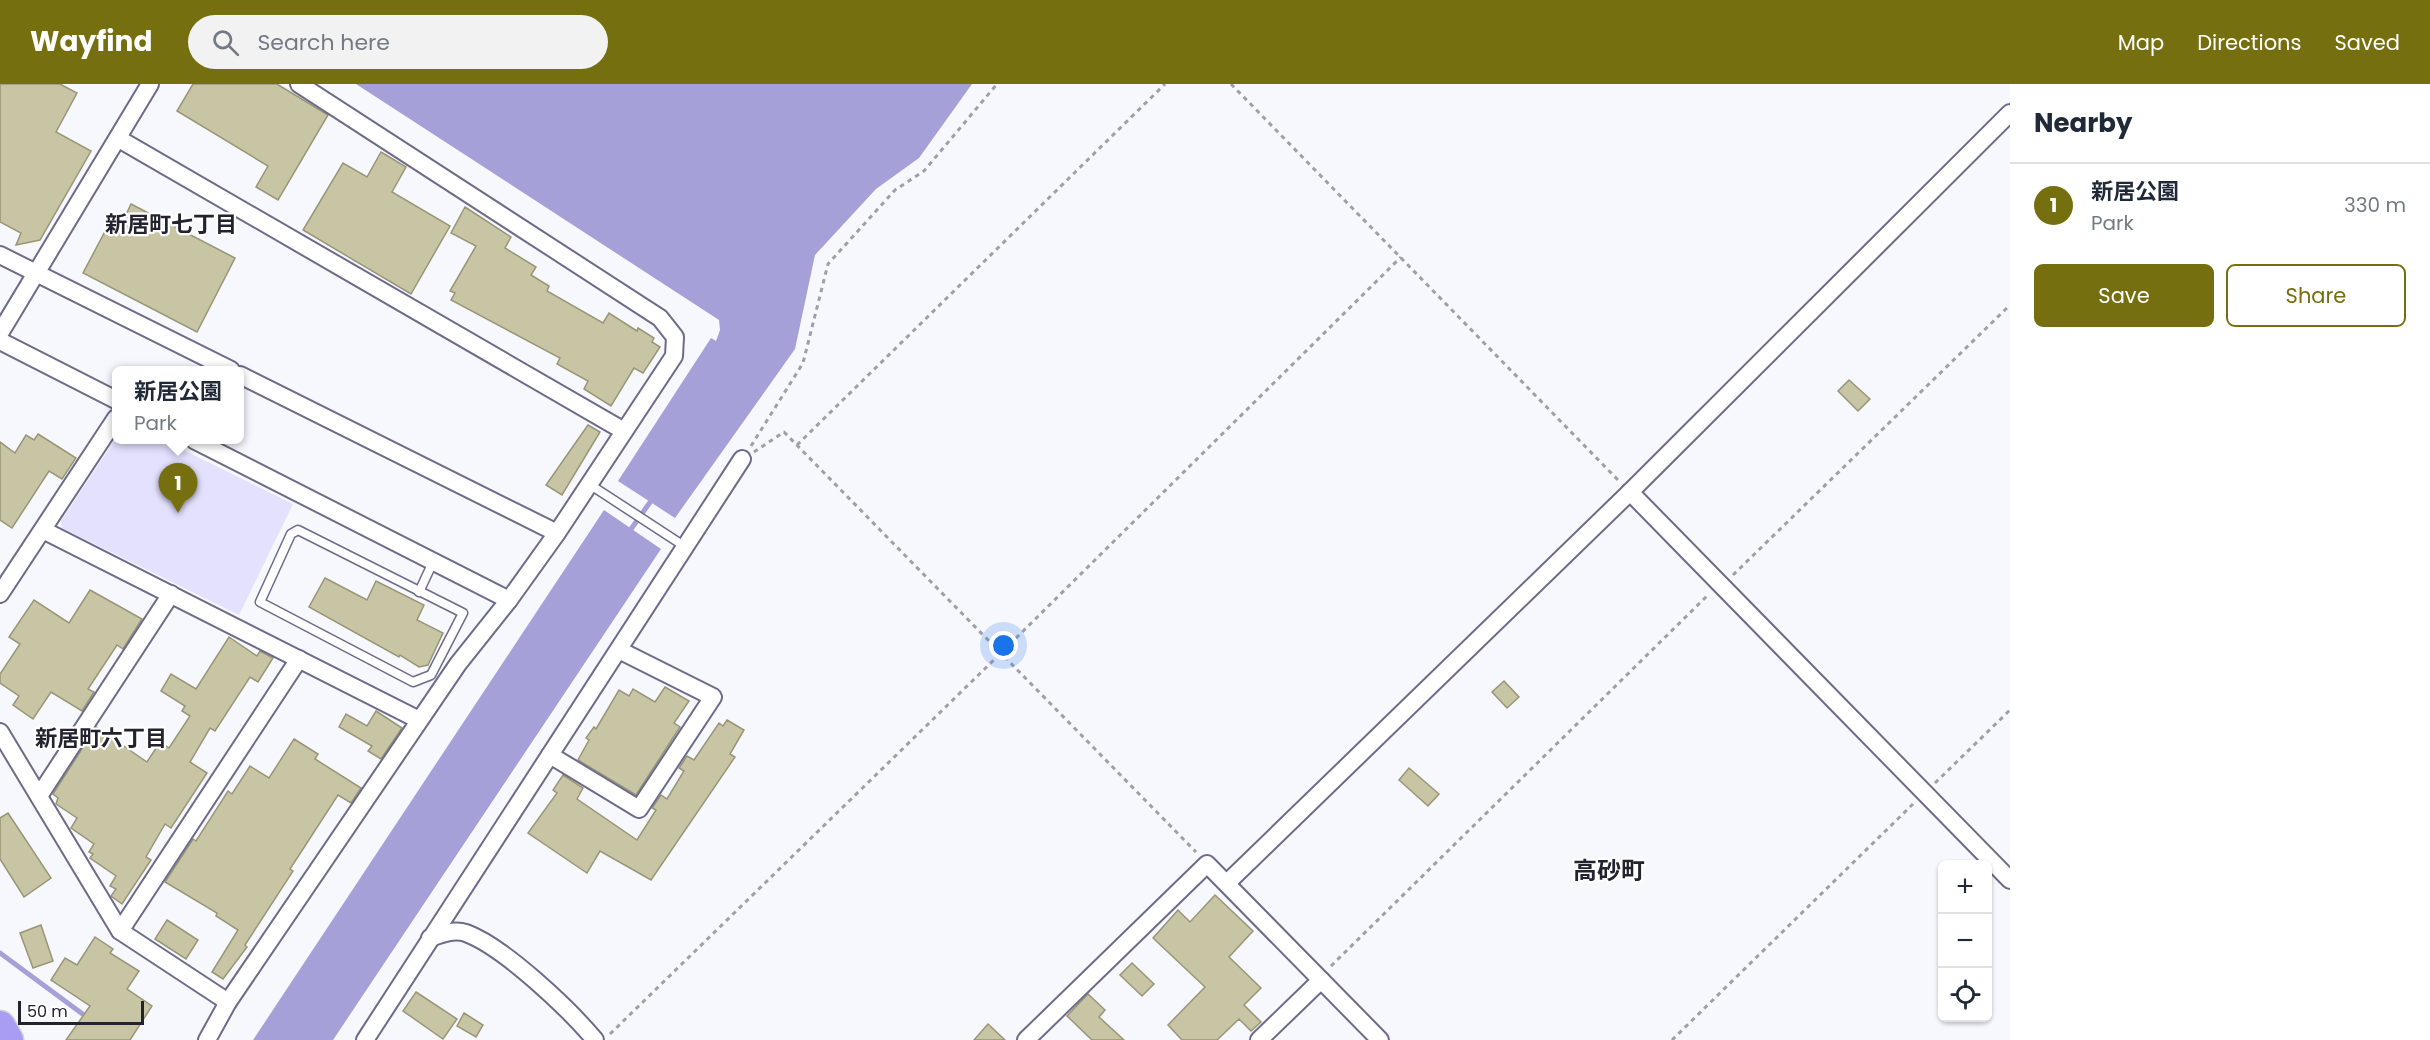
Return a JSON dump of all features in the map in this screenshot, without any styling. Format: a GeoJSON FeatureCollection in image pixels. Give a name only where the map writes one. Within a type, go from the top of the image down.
{"type":"FeatureCollection","features":[{"type":"Feature","properties":{"kind":"highway"},"geometry":{"type":"LineString","coordinates":[[0,1026],[8,1040]]}},
{"type":"Feature","properties":{"kind":"street"},"geometry":{"type":"LineString","coordinates":[[0,333],[38,274],[150,84]]}},
{"type":"Feature","properties":{"kind":"street"},"geometry":{"type":"LineString","coordinates":[[207,1040],[228,1002],[419,720],[458,664],[509,600],[557,533],[674,356],[675,337],[660,318],[299,84]]}},
{"type":"Feature","properties":{"kind":"street"},"geometry":{"type":"LineString","coordinates":[[1228,882],[1630,492],[2010,112]]}},
{"type":"Feature","properties":{"kind":"street"},"geometry":{"type":"LineString","coordinates":[[119,139],[624,431]]}},
{"type":"Feature","properties":{"kind":"street"},"geometry":{"type":"LineString","coordinates":[[0,255],[223,366]]}},
{"type":"Feature","properties":{"kind":"street"},"geometry":{"type":"LineString","coordinates":[[0,341],[112,397]]}},
{"type":"Feature","properties":{"kind":"street"},"geometry":{"type":"LineString","coordinates":[[244,377],[557,533]]}},
{"type":"Feature","properties":{"kind":"street"},"geometry":{"type":"LineString","coordinates":[[0,594],[112,426]]}},
{"type":"Feature","properties":{"kind":"street"},"geometry":{"type":"LineString","coordinates":[[202,444],[509,600]]}},
{"type":"Feature","properties":{"kind":"street"},"geometry":{"type":"LineString","coordinates":[[365,1040],[742,459]]}},
{"type":"Feature","properties":{"kind":"street"},"geometry":{"type":"LineString","coordinates":[[1630,492],[2010,880]]}},
{"type":"Feature","properties":{"kind":"street"},"geometry":{"type":"LineString","coordinates":[[43,530],[419,720]]}},
{"type":"Feature","properties":{"kind":"street"},"geometry":{"type":"LineString","coordinates":[[39,796],[171,594]]}},
{"type":"Feature","properties":{"kind":"street"},"geometry":{"type":"LineString","coordinates":[[550,755],[639,809],[713,697],[619,651]]}},
{"type":"Feature","properties":{"kind":"street"},"geometry":{"type":"LineString","coordinates":[[120,931],[299,659]]}},
{"type":"Feature","properties":{"kind":"street"},"geometry":{"type":"LineString","coordinates":[[0,732],[120,931],[228,1002]]}},
{"type":"Feature","properties":{"kind":"street"},"geometry":{"type":"LineString","coordinates":[[1026,1040],[1208,864],[1380,1040]]}},
{"type":"Feature","properties":{"kind":"street"},"geometry":{"type":"LineString","coordinates":[[430,938],[448,932],[465,932],[494,950],[557,999],[595,1040]]}},
{"type":"Feature","properties":{"kind":"street"},"geometry":{"type":"LineString","coordinates":[[1259,1040],[1320,979]]}},
{"type":"Feature","properties":{"kind":"lane"},"geometry":{"type":"LineString","coordinates":[[589,484],[684,546]]}},
{"type":"Feature","properties":{"kind":"lane"},"geometry":{"type":"LineString","coordinates":[[298,530],[419,592],[463,613],[431,675],[413,682],[260,602],[291,534],[298,530]]}},
{"type":"Feature","properties":{"kind":"lane"},"geometry":{"type":"LineString","coordinates":[[419,592],[433,562]]}},
{"type":"Feature","properties":{"kind":"path"},"geometry":{"type":"LineString","coordinates":[[742,459],[804,363],[828,264],[895,190],[924,171],[997,84]]}},
{"type":"Feature","properties":{"kind":"path"},"geometry":{"type":"LineString","coordinates":[[797,445],[1165,84]]}},
{"type":"Feature","properties":{"kind":"path"},"geometry":{"type":"LineString","coordinates":[[1232,84],[1630,492]]}},
{"type":"Feature","properties":{"kind":"path"},"geometry":{"type":"LineString","coordinates":[[604,1040],[1001,653],[1401,257]]}},
{"type":"Feature","properties":{"kind":"path"},"geometry":{"type":"LineString","coordinates":[[1320,979],[1720,584],[1730,578],[2010,305]]}},
{"type":"Feature","properties":{"kind":"path"},"geometry":{"type":"LineString","coordinates":[[742,459],[784,432],[1208,864]]}},
{"type":"Feature","properties":{"kind":"path"},"geometry":{"type":"LineString","coordinates":[[1672,1040],[2010,710]]}},
{"type":"Feature","properties":{"kind":"shaded area"},"geometry":{"type":"Polygon","coordinates":[[[356,84],[972,84],[919,158],[876,189],[815,255],[795,349],[675,518],[618,481],[711,338],[716,341],[720,330],[719,320],[356,84]]]}},
{"type":"Feature","properties":{"kind":"shaded area"},"geometry":{"type":"Polygon","coordinates":[[[112,444],[171,444],[293,504],[239,615],[62,528],[61,521],[112,444]]]}},
{"type":"Feature","properties":{"kind":"shaded area"},"geometry":{"type":"Polygon","coordinates":[[[604,510],[661,549],[333,1040],[253,1040],[604,510]]]}},
{"type":"Feature","properties":{"kind":"building"},"geometry":{"type":"Polygon","coordinates":[[[0,84],[60,84],[77,93],[56,132],[91,151],[40,240],[16,245],[21,233],[0,222],[0,84]]]}},
{"type":"Feature","properties":{"kind":"building"},"geometry":{"type":"Polygon","coordinates":[[[193,84],[277,84],[328,115],[278,200],[256,187],[268,166],[177,111],[193,84]]]}},
{"type":"Feature","properties":{"kind":"building"},"geometry":{"type":"Polygon","coordinates":[[[381,152],[406,167],[392,192],[450,226],[411,294],[303,230],[343,163],[367,177],[381,152]]]}},
{"type":"Feature","properties":{"kind":"building"},"geometry":{"type":"Polygon","coordinates":[[[131,204],[235,258],[197,332],[83,273],[111,220],[121,225],[131,204]]]}},
{"type":"Feature","properties":{"kind":"building"},"geometry":{"type":"Polygon","coordinates":[[[465,207],[511,237],[505,248],[536,267],[531,275],[549,286],[547,291],[603,323],[609,313],[637,331],[638,328],[654,338],[652,342],[660,347],[643,373],[634,368],[611,406],[584,389],[588,381],[557,364],[560,358],[451,300],[455,293],[450,291],[476,246],[451,233],[465,207]]]}},
{"type":"Feature","properties":{"kind":"building"},"geometry":{"type":"Polygon","coordinates":[[[1849,380],[1870,399],[1858,411],[1838,391],[1849,380]]]}},
{"type":"Feature","properties":{"kind":"building"},"geometry":{"type":"Polygon","coordinates":[[[588,425],[600,432],[562,495],[546,485],[588,425]]]}},
{"type":"Feature","properties":{"kind":"building"},"geometry":{"type":"Polygon","coordinates":[[[38,434],[76,458],[62,479],[49,471],[12,528],[0,520],[0,442],[15,453],[26,435],[34,440],[38,434]]]}},
{"type":"Feature","properties":{"kind":"building"},"geometry":{"type":"Polygon","coordinates":[[[325,578],[367,600],[376,581],[424,605],[417,620],[443,633],[428,665],[419,667],[309,607],[325,578]]]}},
{"type":"Feature","properties":{"kind":"building"},"geometry":{"type":"Polygon","coordinates":[[[90,590],[142,619],[123,649],[117,645],[88,689],[94,692],[82,711],[51,692],[33,719],[13,705],[19,696],[0,683],[0,674],[20,644],[9,637],[34,600],[69,623],[90,590]]]}},
{"type":"Feature","properties":{"kind":"building"},"geometry":{"type":"Polygon","coordinates":[[[229,637],[257,656],[260,651],[273,658],[258,682],[250,677],[215,731],[210,728],[190,762],[207,773],[171,828],[165,824],[146,857],[151,860],[122,904],[111,896],[116,889],[110,886],[116,876],[90,858],[93,854],[89,852],[94,844],[71,828],[77,818],[56,804],[58,798],[53,794],[96,727],[147,762],[160,742],[169,748],[190,716],[182,711],[185,706],[161,691],[171,674],[196,689],[229,637]]]}},
{"type":"Feature","properties":{"kind":"building"},"geometry":{"type":"Polygon","coordinates":[[[1504,681],[1519,697],[1507,708],[1492,692],[1504,681]]]}},
{"type":"Feature","properties":{"kind":"building"},"geometry":{"type":"Polygon","coordinates":[[[665,687],[689,701],[674,723],[680,727],[636,795],[578,760],[589,740],[586,738],[594,727],[596,729],[619,690],[629,696],[633,689],[655,702],[665,687]]]}},
{"type":"Feature","properties":{"kind":"building"},"geometry":{"type":"Polygon","coordinates":[[[376,711],[402,728],[381,759],[368,751],[372,746],[339,727],[346,714],[367,726],[376,711]]]}},
{"type":"Feature","properties":{"kind":"building"},"geometry":{"type":"Polygon","coordinates":[[[727,720],[744,730],[730,754],[735,757],[651,880],[600,851],[587,873],[528,833],[557,793],[553,790],[563,775],[583,788],[577,799],[637,840],[656,810],[652,808],[661,795],[667,799],[684,771],[679,768],[687,756],[694,760],[719,723],[723,726],[727,720]]]}},
{"type":"Feature","properties":{"kind":"building"},"geometry":{"type":"Polygon","coordinates":[[[294,739],[318,754],[315,759],[361,788],[351,803],[338,795],[290,869],[293,871],[245,945],[247,947],[223,979],[212,972],[238,930],[216,916],[217,913],[165,882],[193,839],[196,841],[228,791],[232,794],[250,766],[269,778],[294,739]]]}},
{"type":"Feature","properties":{"kind":"building"},"geometry":{"type":"Polygon","coordinates":[[[1409,768],[1439,794],[1428,806],[1399,780],[1409,768]]]}},
{"type":"Feature","properties":{"kind":"building"},"geometry":{"type":"Polygon","coordinates":[[[8,813],[51,878],[24,897],[0,859],[0,818],[8,813]]]}},
{"type":"Feature","properties":{"kind":"building"},"geometry":{"type":"Polygon","coordinates":[[[1215,895],[1253,931],[1229,957],[1261,988],[1244,1005],[1261,1022],[1251,1031],[1239,1019],[1217,1040],[1182,1040],[1168,1025],[1205,987],[1153,938],[1178,910],[1190,922],[1215,895]]]}},
{"type":"Feature","properties":{"kind":"building"},"geometry":{"type":"Polygon","coordinates":[[[167,920],[198,940],[186,959],[155,939],[167,920]]]}},
{"type":"Feature","properties":{"kind":"building"},"geometry":{"type":"Polygon","coordinates":[[[41,925],[53,961],[33,968],[20,933],[41,925]]]}},
{"type":"Feature","properties":{"kind":"building"},"geometry":{"type":"Polygon","coordinates":[[[95,937],[113,949],[110,953],[139,971],[127,989],[152,1006],[130,1040],[66,1040],[90,1006],[51,980],[65,958],[77,965],[95,937]]]}},
{"type":"Feature","properties":{"kind":"building"},"geometry":{"type":"Polygon","coordinates":[[[1132,963],[1154,984],[1142,996],[1120,975],[1132,963]]]}},
{"type":"Feature","properties":{"kind":"building"},"geometry":{"type":"Polygon","coordinates":[[[416,992],[457,1019],[443,1039],[403,1011],[416,992]]]}},
{"type":"Feature","properties":{"kind":"building"},"geometry":{"type":"Polygon","coordinates":[[[1088,994],[1105,1010],[1099,1017],[1124,1040],[1092,1040],[1067,1016],[1088,994]]]}},
{"type":"Feature","properties":{"kind":"building"},"geometry":{"type":"Polygon","coordinates":[[[464,1013],[483,1025],[476,1037],[457,1026],[464,1013]]]}},
{"type":"Feature","properties":{"kind":"building"},"geometry":{"type":"Polygon","coordinates":[[[988,1024],[1005,1040],[974,1040],[988,1024]]]}},
{"type":"Feature","properties":{"kind":"waterway"},"geometry":{"type":"LineString","coordinates":[[629,532],[653,498]]}},
{"type":"Feature","properties":{"kind":"waterway"},"geometry":{"type":"LineString","coordinates":[[0,953],[88,1018]]}},
{"type":"Feature","properties":{"kind":"place","name":"新居公園"},"geometry":{"type":"Point","coordinates":[178,513]}},
{"type":"Feature","properties":{"kind":"district","name":"新居町七丁目"},"geometry":{"type":"Point","coordinates":[171,224]}},
{"type":"Feature","properties":{"kind":"district","name":"新居町六丁目"},"geometry":{"type":"Point","coordinates":[101,738]}},
{"type":"Feature","properties":{"kind":"district","name":"高砂町"},"geometry":{"type":"Point","coordinates":[1609,871]}}]}
